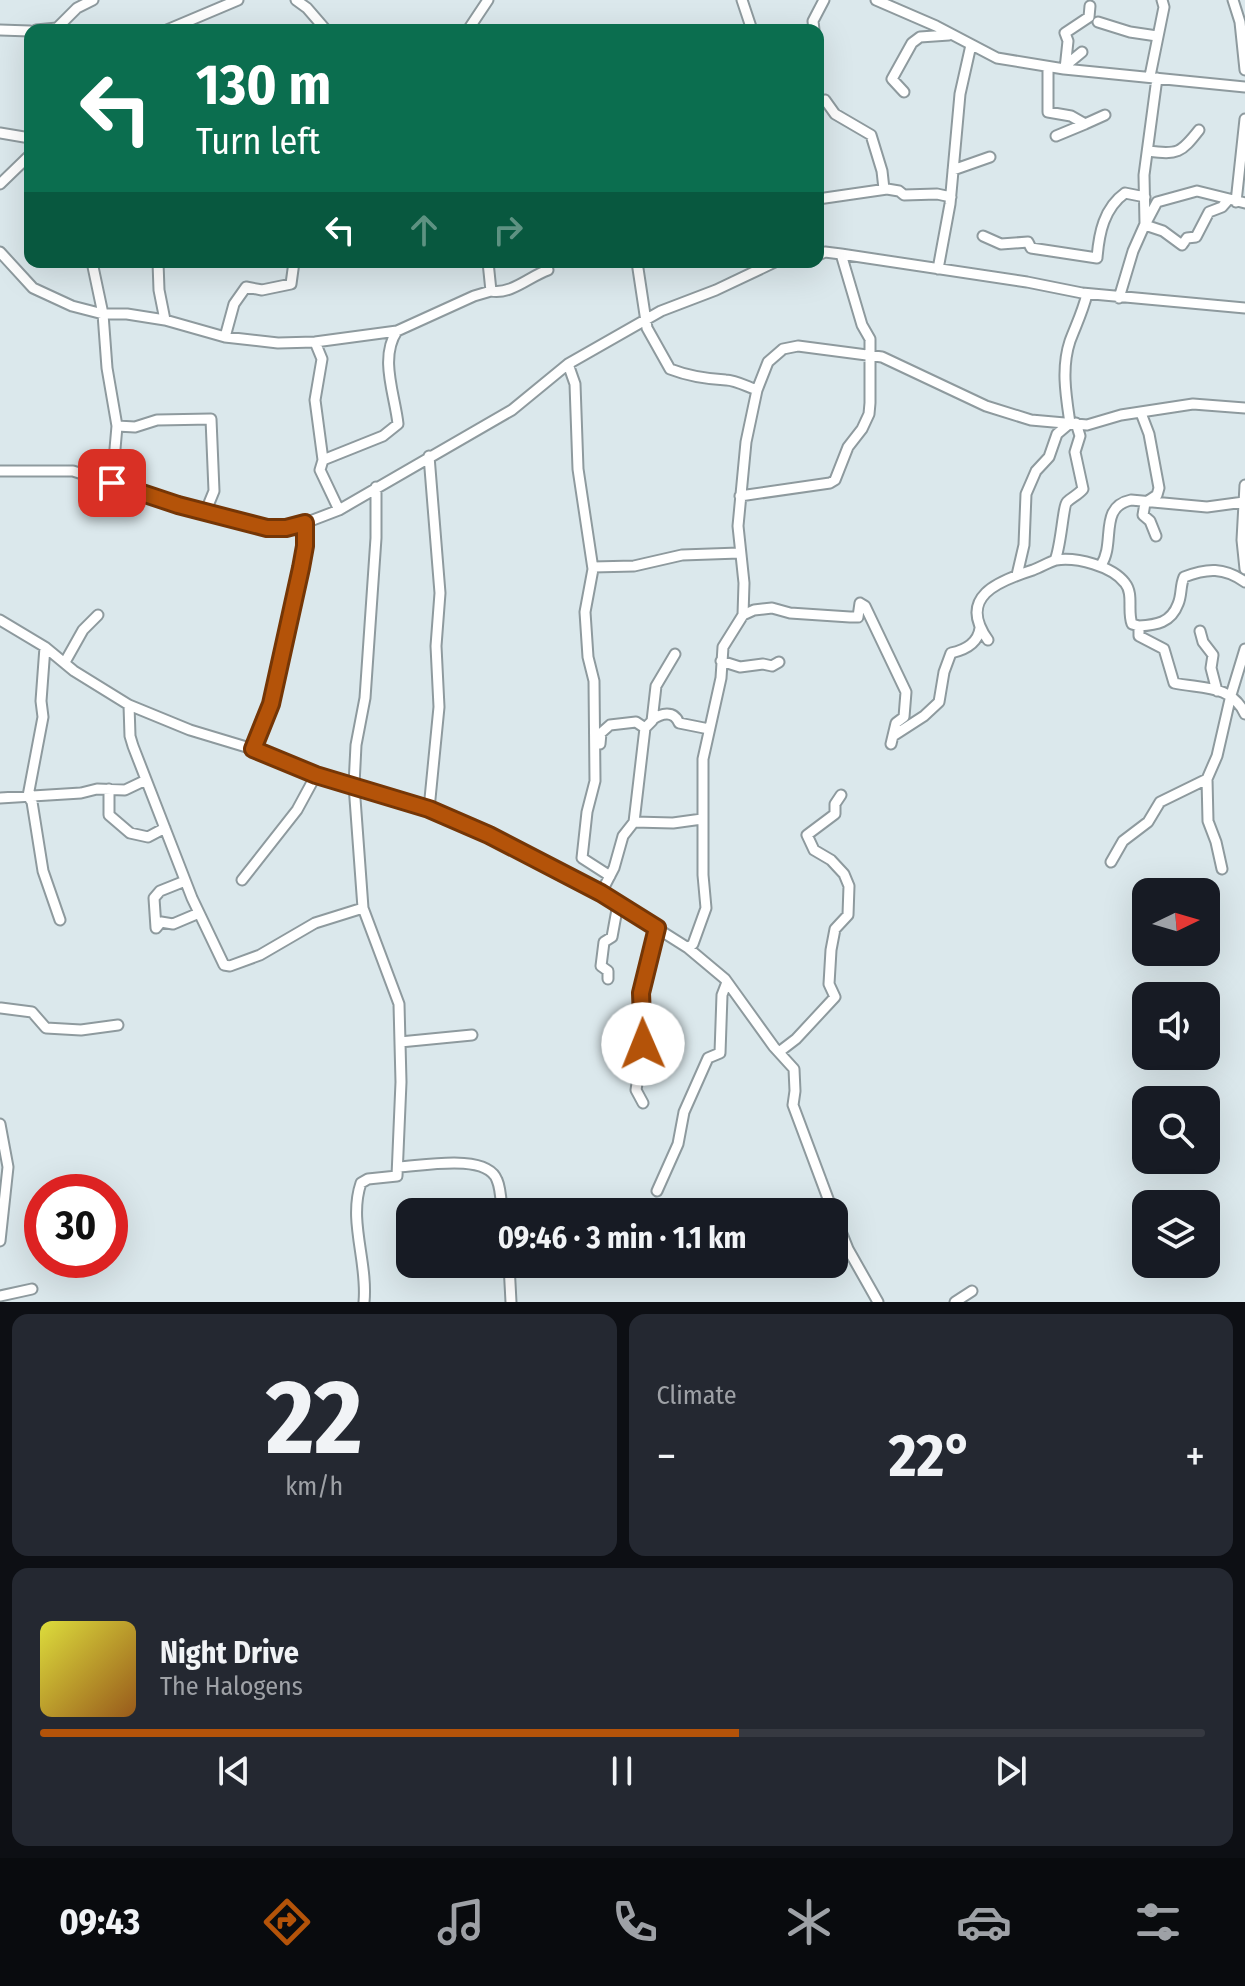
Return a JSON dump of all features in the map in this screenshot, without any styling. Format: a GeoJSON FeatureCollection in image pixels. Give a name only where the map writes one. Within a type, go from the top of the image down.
{"type":"FeatureCollection","features":[{"type":"Feature","properties":{"kind":"street"},"geometry":{"type":"LineString","coordinates":[[63,24],[77,8],[93,0]]}},
{"type":"Feature","properties":{"kind":"street"},"geometry":{"type":"LineString","coordinates":[[181,24],[238,0]]}},
{"type":"Feature","properties":{"kind":"street"},"geometry":{"type":"LineString","coordinates":[[296,0],[321,24]]}},
{"type":"Feature","properties":{"kind":"street"},"geometry":{"type":"LineString","coordinates":[[472,24],[488,0]]}},
{"type":"Feature","properties":{"kind":"street"},"geometry":{"type":"LineString","coordinates":[[742,0],[750,24]]}},
{"type":"Feature","properties":{"kind":"street"},"geometry":{"type":"LineString","coordinates":[[813,24],[824,0]]}},
{"type":"Feature","properties":{"kind":"street"},"geometry":{"type":"LineString","coordinates":[[876,0],[997,58],[1048,67],[1245,87]]}},
{"type":"Feature","properties":{"kind":"street"},"geometry":{"type":"LineString","coordinates":[[908,13],[913,0]]}},
{"type":"Feature","properties":{"kind":"street"},"geometry":{"type":"LineString","coordinates":[[1145,224],[1144,175],[1157,36],[1164,7],[1162,0]]}},
{"type":"Feature","properties":{"kind":"street"},"geometry":{"type":"LineString","coordinates":[[1233,0],[1240,22],[1245,70]]}},
{"type":"Feature","properties":{"kind":"street"},"geometry":{"type":"LineString","coordinates":[[1065,68],[1068,41],[1065,33],[1089,17],[1090,6]]}},
{"type":"Feature","properties":{"kind":"street"},"geometry":{"type":"LineString","coordinates":[[1098,22],[1157,36]]}},
{"type":"Feature","properties":{"kind":"street"},"geometry":{"type":"LineString","coordinates":[[0,30],[24,31]]}},
{"type":"Feature","properties":{"kind":"street"},"geometry":{"type":"LineString","coordinates":[[904,92],[892,79],[912,43],[920,37],[949,35]]}},
{"type":"Feature","properties":{"kind":"street"},"geometry":{"type":"LineString","coordinates":[[938,269],[951,197],[960,94],[971,45]]}},
{"type":"Feature","properties":{"kind":"street"},"geometry":{"type":"LineString","coordinates":[[1065,68],[1082,52]]}},
{"type":"Feature","properties":{"kind":"street"},"geometry":{"type":"LineString","coordinates":[[1048,67],[1048,112],[1071,116],[1085,124]]}},
{"type":"Feature","properties":{"kind":"street"},"geometry":{"type":"LineString","coordinates":[[825,100],[835,114],[871,135],[884,189]]}},
{"type":"Feature","properties":{"kind":"street"},"geometry":{"type":"LineString","coordinates":[[1056,136],[1105,115]]}},
{"type":"Feature","properties":{"kind":"street"},"geometry":{"type":"LineString","coordinates":[[1237,201],[1245,119]]}},
{"type":"Feature","properties":{"kind":"street"},"geometry":{"type":"LineString","coordinates":[[1148,151],[1179,152],[1199,130]]}},
{"type":"Feature","properties":{"kind":"street"},"geometry":{"type":"LineString","coordinates":[[0,133],[24,137]]}},
{"type":"Feature","properties":{"kind":"street"},"geometry":{"type":"LineString","coordinates":[[953,170],[990,157]]}},
{"type":"Feature","properties":{"kind":"street"},"geometry":{"type":"LineString","coordinates":[[0,184],[24,162]]}},
{"type":"Feature","properties":{"kind":"street"},"geometry":{"type":"LineString","coordinates":[[824,198],[884,189],[904,195],[937,194],[951,197]]}},
{"type":"Feature","properties":{"kind":"street"},"geometry":{"type":"LineString","coordinates":[[1119,298],[1133,251],[1157,202],[1197,191],[1237,201]]}},
{"type":"Feature","properties":{"kind":"street"},"geometry":{"type":"LineString","coordinates":[[983,236],[1001,244],[1028,242],[1031,248],[1097,258],[1099,241],[1112,203],[1125,193],[1145,197]]}},
{"type":"Feature","properties":{"kind":"street"},"geometry":{"type":"LineString","coordinates":[[1145,224],[1163,231],[1182,245],[1187,238],[1196,237],[1209,212],[1237,201]]}},
{"type":"Feature","properties":{"kind":"street"},"geometry":{"type":"LineString","coordinates":[[0,252],[33,288],[72,306],[103,314],[165,320],[225,337],[278,343],[391,335],[491,291],[509,289],[548,270]]}},
{"type":"Feature","properties":{"kind":"street"},"geometry":{"type":"LineString","coordinates":[[824,252],[1087,294],[1245,308]]}},
{"type":"Feature","properties":{"kind":"street"},"geometry":{"type":"LineString","coordinates":[[740,496],[814,487],[835,480],[848,447],[869,414],[870,339],[862,325],[841,254]]}},
{"type":"Feature","properties":{"kind":"street"},"geometry":{"type":"LineString","coordinates":[[93,268],[103,314],[107,368],[117,426],[112,483]]}},
{"type":"Feature","properties":{"kind":"street"},"geometry":{"type":"LineString","coordinates":[[158,268],[165,320]]}},
{"type":"Feature","properties":{"kind":"street"},"geometry":{"type":"LineString","coordinates":[[225,337],[234,304],[246,287],[262,290],[291,284],[293,268]]}},
{"type":"Feature","properties":{"kind":"street"},"geometry":{"type":"LineString","coordinates":[[489,268],[491,291]]}},
{"type":"Feature","properties":{"kind":"street"},"geometry":{"type":"LineString","coordinates":[[638,268],[649,336],[670,369],[690,376],[727,380],[757,390]]}},
{"type":"Feature","properties":{"kind":"street"},"geometry":{"type":"LineString","coordinates":[[0,471],[73,471],[205,513],[275,529],[305,523],[339,510],[512,410],[568,364],[661,311],[762,268]]}},
{"type":"Feature","properties":{"kind":"street"},"geometry":{"type":"LineString","coordinates":[[1055,560],[1062,535],[1062,512],[1067,502],[1083,489],[1075,452],[1080,436],[1073,423],[1065,392],[1065,367],[1069,344],[1087,294]]}},
{"type":"Feature","properties":{"kind":"street"},"geometry":{"type":"LineString","coordinates":[[323,460],[383,436],[398,424],[388,369],[391,335]]}},
{"type":"Feature","properties":{"kind":"street"},"geometry":{"type":"LineString","coordinates":[[315,342],[322,359],[315,400],[323,460],[320,470],[339,510]]}},
{"type":"Feature","properties":{"kind":"street"},"geometry":{"type":"LineString","coordinates":[[688,948],[693,944],[706,908],[702,773],[721,678],[723,647],[743,615],[744,583],[739,553],[740,496],[746,442],[757,390],[768,362],[783,349],[798,346],[882,357],[1005,412],[1031,420],[1087,425],[1121,415],[1193,404],[1245,408]]}},
{"type":"Feature","properties":{"kind":"street"},"geometry":{"type":"LineString","coordinates":[[568,364],[575,384],[578,469],[593,567],[585,612],[588,657],[594,681],[595,781]]}},
{"type":"Feature","properties":{"kind":"street"},"geometry":{"type":"LineString","coordinates":[[1141,413],[1159,481],[1157,495],[1145,503],[1143,515],[1150,521],[1156,536]]}},
{"type":"Feature","properties":{"kind":"street"},"geometry":{"type":"LineString","coordinates":[[117,426],[135,427],[157,420],[211,419],[214,491],[205,513]]}},
{"type":"Feature","properties":{"kind":"street"},"geometry":{"type":"LineString","coordinates":[[1017,575],[1024,545],[1026,494],[1036,471],[1049,457],[1057,434],[1073,423]]}},
{"type":"Feature","properties":{"kind":"street"},"geometry":{"type":"LineString","coordinates":[[429,456],[440,593],[436,646],[439,707],[429,809]]}},
{"type":"Feature","properties":{"kind":"street"},"geometry":{"type":"LineString","coordinates":[[1245,485],[1245,569]]}},
{"type":"Feature","properties":{"kind":"street"},"geometry":{"type":"LineString","coordinates":[[375,1302],[365,1298],[365,1268],[356,1217],[358,1192],[361,1183],[368,1179],[397,1176],[400,1042],[396,992],[363,908],[354,785],[356,745],[365,698],[376,538],[376,487]]}},
{"type":"Feature","properties":{"kind":"street"},"geometry":{"type":"LineString","coordinates":[[1101,565],[1108,555],[1109,526],[1115,506],[1131,500],[1207,507],[1244,502]]}},
{"type":"Feature","properties":{"kind":"street"},"geometry":{"type":"LineString","coordinates":[[253,749],[271,704],[301,568],[305,523]]}},
{"type":"Feature","properties":{"kind":"street"},"geometry":{"type":"LineString","coordinates":[[593,567],[634,566],[682,555],[739,553]]}},
{"type":"Feature","properties":{"kind":"street"},"geometry":{"type":"LineString","coordinates":[[743,615],[772,608],[790,613],[858,617],[860,603],[865,606],[906,692],[904,717],[896,723],[892,740],[939,702],[951,653],[972,644],[979,635],[977,610],[981,598],[1003,581],[1055,560],[1101,565],[1126,584],[1130,619],[1132,624],[1139,626],[1161,625],[1168,619],[1178,605],[1184,577],[1206,569],[1245,582]]}},
{"type":"Feature","properties":{"kind":"street"},"geometry":{"type":"LineString","coordinates":[[65,662],[83,630],[98,615]]}},
{"type":"Feature","properties":{"kind":"street"},"geometry":{"type":"LineString","coordinates":[[0,620],[129,705],[316,775],[429,809],[489,835],[601,893],[688,948],[727,982],[794,1069],[793,1105],[828,1198]]}},
{"type":"Feature","properties":{"kind":"street"},"geometry":{"type":"LineString","coordinates":[[1139,626],[1139,636],[1164,649],[1174,683],[1217,691],[1238,700],[1245,714]]}},
{"type":"Feature","properties":{"kind":"street"},"geometry":{"type":"LineString","coordinates":[[980,628],[988,640]]}},
{"type":"Feature","properties":{"kind":"street"},"geometry":{"type":"LineString","coordinates":[[1200,631],[1203,642],[1213,655],[1211,668],[1217,691]]}},
{"type":"Feature","properties":{"kind":"street"},"geometry":{"type":"LineString","coordinates":[[45,647],[41,701],[43,717],[28,796],[32,802],[43,871],[60,920]]}},
{"type":"Feature","properties":{"kind":"street"},"geometry":{"type":"LineString","coordinates":[[1222,869],[1208,821],[1207,779],[1238,700],[1245,649]]}},
{"type":"Feature","properties":{"kind":"street"},"geometry":{"type":"LineString","coordinates":[[601,893],[623,836],[634,822],[656,686],[675,654]]}},
{"type":"Feature","properties":{"kind":"street"},"geometry":{"type":"LineString","coordinates":[[721,661],[740,667],[772,666],[779,662]]}},
{"type":"Feature","properties":{"kind":"street"},"geometry":{"type":"LineString","coordinates":[[129,705],[130,736],[146,780],[185,881],[224,965],[230,966],[260,955],[315,923],[363,908]]}},
{"type":"Feature","properties":{"kind":"street"},"geometry":{"type":"LineString","coordinates":[[610,876],[582,858],[587,812],[599,765],[601,733],[610,725],[624,722],[649,724],[661,714],[674,716],[679,723],[709,729]]}},
{"type":"Feature","properties":{"kind":"street"},"geometry":{"type":"LineString","coordinates":[[242,880],[297,810],[316,775]]}},
{"type":"Feature","properties":{"kind":"street"},"geometry":{"type":"LineString","coordinates":[[1111,862],[1123,841],[1148,822],[1160,802],[1207,779]]}},
{"type":"Feature","properties":{"kind":"street"},"geometry":{"type":"LineString","coordinates":[[0,798],[129,789],[146,780]]}},
{"type":"Feature","properties":{"kind":"street"},"geometry":{"type":"LineString","coordinates":[[109,789],[109,815],[130,833],[148,837],[165,828]]}},
{"type":"Feature","properties":{"kind":"street"},"geometry":{"type":"LineString","coordinates":[[779,1052],[796,1039],[835,997],[829,984],[831,950],[835,929],[848,915],[849,886],[844,874],[831,860],[814,850],[807,835],[835,814],[835,804],[841,795]]}},
{"type":"Feature","properties":{"kind":"street"},"geometry":{"type":"LineString","coordinates":[[634,822],[673,823],[702,819]]}},
{"type":"Feature","properties":{"kind":"street"},"geometry":{"type":"LineString","coordinates":[[185,881],[160,891],[154,898],[156,928],[161,922],[173,924],[199,913]]}},
{"type":"Feature","properties":{"kind":"street"},"geometry":{"type":"LineString","coordinates":[[608,979],[608,971],[601,966],[601,951],[604,942],[612,937],[618,904]]}},
{"type":"Feature","properties":{"kind":"street"},"geometry":{"type":"LineString","coordinates":[[643,1103],[636,1090],[645,1031],[641,993],[657,928]]}},
{"type":"Feature","properties":{"kind":"street"},"geometry":{"type":"LineString","coordinates":[[657,1191],[678,1144],[684,1112],[702,1071],[708,1058],[720,1053],[722,995],[727,982]]}},
{"type":"Feature","properties":{"kind":"street"},"geometry":{"type":"LineString","coordinates":[[0,995],[0,1010],[32,1012],[46,1028],[81,1030],[118,1025]]}},
{"type":"Feature","properties":{"kind":"street"},"geometry":{"type":"LineString","coordinates":[[400,1042],[472,1035]]}},
{"type":"Feature","properties":{"kind":"street"},"geometry":{"type":"LineString","coordinates":[[0,1124],[8,1167],[0,1241]]}},
{"type":"Feature","properties":{"kind":"street"},"geometry":{"type":"LineString","coordinates":[[399,1167],[473,1162],[493,1173],[498,1180],[500,1198]]}},
{"type":"Feature","properties":{"kind":"street"},"geometry":{"type":"LineString","coordinates":[[848,1249],[878,1302]]}},
{"type":"Feature","properties":{"kind":"street"},"geometry":{"type":"LineString","coordinates":[[510,1278],[511,1302]]}},
{"type":"Feature","properties":{"kind":"street"},"geometry":{"type":"LineString","coordinates":[[0,1296],[32,1289]]}},
{"type":"Feature","properties":{"kind":"street"},"geometry":{"type":"LineString","coordinates":[[955,1302],[972,1291]]}},
{"type":"Feature","properties":{"kind":"route"},"geometry":{"type":"LineString","coordinates":[[112,483],[205,513],[267,528],[286,528],[305,523],[301,568],[271,704],[253,749],[316,775],[429,809],[489,835],[601,893],[657,928],[656,940],[649,953],[649,971],[642,984],[643,1044]]}}]}
